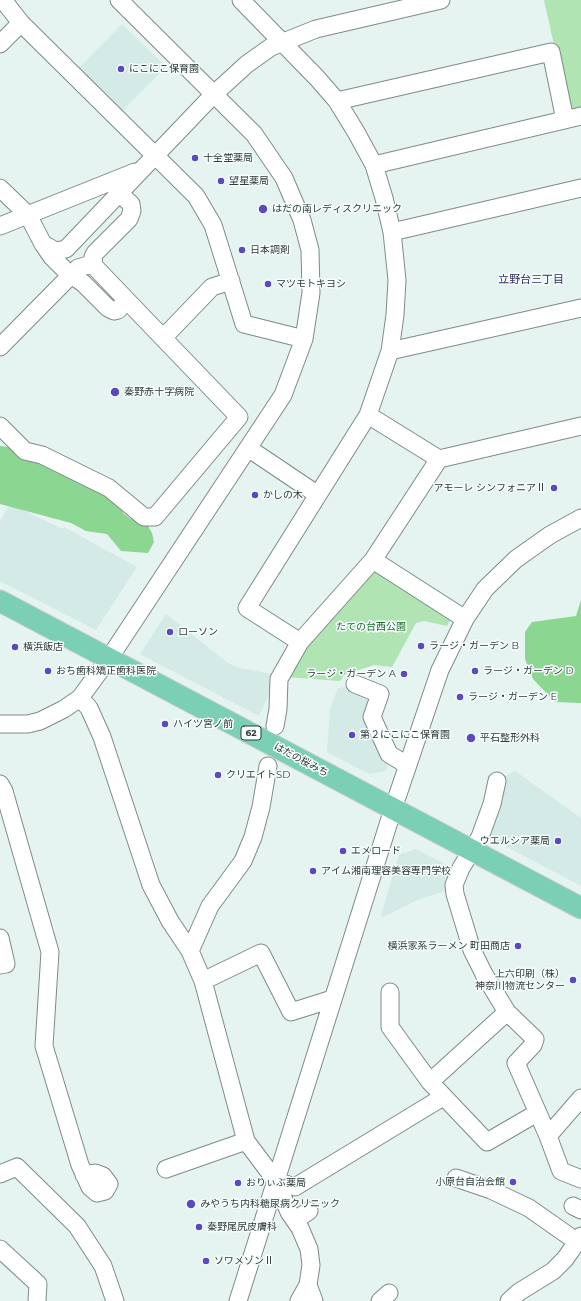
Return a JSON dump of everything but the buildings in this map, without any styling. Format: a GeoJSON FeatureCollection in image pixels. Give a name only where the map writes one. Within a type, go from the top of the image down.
{"type":"FeatureCollection","features":[{"type":"Feature","properties":{"kind":"main road","name":"はだの桜みち"},"geometry":{"type":"LineString","coordinates":[[0,601],[110,657],[581,908]]}},
{"type":"Feature","properties":{"kind":"street"},"geometry":{"type":"LineString","coordinates":[[2,0],[21,23],[196,196],[213,225],[244,324],[304,339]]}},
{"type":"Feature","properties":{"kind":"street"},"geometry":{"type":"LineString","coordinates":[[0,724],[28,724],[40,721],[64,710],[80,698],[110,657],[283,394],[304,339],[311,293],[310,250],[302,220],[284,178],[254,134],[213,95],[119,0]]}},
{"type":"Feature","properties":{"kind":"street"},"geometry":{"type":"LineString","coordinates":[[240,0],[282,41],[337,101],[374,165],[392,232],[397,280],[396,315],[390,351],[368,415],[351,445],[318,494],[247,608],[300,642]]}},
{"type":"Feature","properties":{"kind":"street"},"geometry":{"type":"LineString","coordinates":[[40,240],[51,249],[60,251],[66,249],[213,95],[247,64],[271,47],[282,41],[316,29],[432,1]]}},
{"type":"Feature","properties":{"kind":"street"},"geometry":{"type":"LineString","coordinates":[[0,44],[21,23]]}},
{"type":"Feature","properties":{"kind":"street"},"geometry":{"type":"LineString","coordinates":[[337,101],[551,52],[573,118],[374,165]]}},
{"type":"Feature","properties":{"kind":"street"},"geometry":{"type":"LineString","coordinates":[[0,226],[118,180],[142,169]]}},
{"type":"Feature","properties":{"kind":"street"},"geometry":{"type":"LineString","coordinates":[[0,188],[28,215],[40,240],[65,271],[83,283],[114,311],[118,310],[126,301]]}},
{"type":"Feature","properties":{"kind":"street"},"geometry":{"type":"LineString","coordinates":[[392,232],[581,188]]}},
{"type":"Feature","properties":{"kind":"street"},"geometry":{"type":"LineString","coordinates":[[0,426],[25,451],[42,455],[109,488],[144,517],[155,517],[239,417],[94,266],[93,257],[129,219],[132,211],[131,204],[119,193]]}},
{"type":"Feature","properties":{"kind":"street"},"geometry":{"type":"LineString","coordinates":[[0,347],[65,271],[88,265],[94,266]]}},
{"type":"Feature","properties":{"kind":"street"},"geometry":{"type":"LineString","coordinates":[[163,338],[212,287],[231,281]]}},
{"type":"Feature","properties":{"kind":"street"},"geometry":{"type":"LineString","coordinates":[[390,351],[581,308]]}},
{"type":"Feature","properties":{"kind":"street"},"geometry":{"type":"LineString","coordinates":[[368,415],[439,459]]}},
{"type":"Feature","properties":{"kind":"street"},"geometry":{"type":"LineString","coordinates":[[275,726],[278,709],[279,679],[300,642],[373,560],[439,459],[581,426]]}},
{"type":"Feature","properties":{"kind":"street"},"geometry":{"type":"LineString","coordinates":[[248,448],[318,494]]}},
{"type":"Feature","properties":{"kind":"street"},"geometry":{"type":"LineString","coordinates":[[238,1301],[332,999],[407,765],[440,670],[465,619],[485,589],[516,559],[550,535],[581,518]]}},
{"type":"Feature","properties":{"kind":"street"},"geometry":{"type":"LineString","coordinates":[[373,560],[465,619]]}},
{"type":"Feature","properties":{"kind":"street"},"geometry":{"type":"LineString","coordinates":[[355,684],[380,694],[372,717],[389,754],[407,765]]}},
{"type":"Feature","properties":{"kind":"street"},"geometry":{"type":"LineString","coordinates":[[80,698],[89,708],[102,737],[151,885],[170,921],[190,951],[203,981],[246,1141],[276,1181],[289,1212],[300,1228],[309,1249],[311,1265],[308,1285],[299,1301]]}},
{"type":"Feature","properties":{"kind":"street"},"geometry":{"type":"LineString","coordinates":[[190,951],[210,906],[243,861],[253,837],[261,807],[268,766]]}},
{"type":"Feature","properties":{"kind":"street"},"geometry":{"type":"LineString","coordinates":[[497,781],[492,804],[480,837],[461,868],[454,885],[455,894],[477,961],[507,1012],[535,1039],[533,1045],[516,1063],[548,1136],[561,1171],[581,1179]]}},
{"type":"Feature","properties":{"kind":"street"},"geometry":{"type":"LineString","coordinates":[[0,784],[4,791],[50,952],[44,1046],[73,1145],[84,1175]]}},
{"type":"Feature","properties":{"kind":"street"},"geometry":{"type":"LineString","coordinates":[[0,938],[6,964],[0,965]]}},
{"type":"Feature","properties":{"kind":"street"},"geometry":{"type":"LineString","coordinates":[[203,981],[261,953],[291,1012],[332,999]]}},
{"type":"Feature","properties":{"kind":"street"},"geometry":{"type":"LineString","coordinates":[[390,992],[390,1028],[430,1082],[486,1142],[537,1113]]}},
{"type":"Feature","properties":{"kind":"street"},"geometry":{"type":"LineString","coordinates":[[430,1082],[507,1012]]}},
{"type":"Feature","properties":{"kind":"street"},"geometry":{"type":"LineString","coordinates":[[276,1181],[295,1188],[443,1097]]}},
{"type":"Feature","properties":{"kind":"street"},"geometry":{"type":"LineString","coordinates":[[548,1136],[581,1098]]}},
{"type":"Feature","properties":{"kind":"street"},"geometry":{"type":"LineString","coordinates":[[174,1162],[246,1141]]}},
{"type":"Feature","properties":{"kind":"street"},"geometry":{"type":"LineString","coordinates":[[0,1174],[17,1167],[77,1226],[103,1266],[115,1301]]}},
{"type":"Feature","properties":{"kind":"street"},"geometry":{"type":"LineString","coordinates":[[456,1178],[491,1190],[529,1208],[578,1243],[553,1271],[519,1292],[509,1301]]}},
{"type":"Feature","properties":{"kind":"street"},"geometry":{"type":"LineString","coordinates":[[295,1220],[309,1211]]}},
{"type":"Feature","properties":{"kind":"street"},"geometry":{"type":"LineString","coordinates":[[0,1249],[38,1284],[37,1301]]}},
{"type":"Feature","properties":{"kind":"street"},"geometry":{"type":"LineString","coordinates":[[308,1285],[314,1301]]}},
{"type":"Feature","properties":{"kind":"shaded area","name":"にこにこ保育園"},"geometry":{"type":"Polygon","coordinates":[[[122,24],[166,67],[120,113],[77,70],[122,24]]]}},
{"type":"Feature","properties":{"kind":"shaded area"},"geometry":{"type":"Polygon","coordinates":[[[10,504],[63,529],[64,527],[137,567],[96,630],[0,581],[0,521],[10,504]]]}},
{"type":"Feature","properties":{"kind":"shaded area"},"geometry":{"type":"Polygon","coordinates":[[[166,614],[228,663],[239,668],[272,674],[272,688],[259,716],[140,654],[166,614]]]}},
{"type":"Feature","properties":{"kind":"shaded area","name":"第２にこにこ保育園"},"geometry":{"type":"Polygon","coordinates":[[[357,686],[372,693],[389,761],[386,771],[369,774],[327,752],[330,709],[338,688],[357,686]]]}},
{"type":"Feature","properties":{"kind":"shaded area"},"geometry":{"type":"Polygon","coordinates":[[[515,771],[581,818],[581,886],[486,836],[501,778],[515,771]]]}},
{"type":"Feature","properties":{"kind":"shaded area"},"geometry":{"type":"Polygon","coordinates":[[[416,849],[454,869],[448,890],[417,900],[383,917],[381,915],[399,855],[416,849]]]}},
{"type":"Feature","properties":{"kind":"green space"},"geometry":{"type":"Polygon","coordinates":[[[544,0],[581,0],[581,110],[571,111],[568,108],[544,0]]]}},
{"type":"Feature","properties":{"kind":"green space"},"geometry":{"type":"Polygon","coordinates":[[[0,446],[15,448],[92,486],[121,506],[123,513],[131,519],[141,521],[148,526],[152,533],[154,542],[148,553],[121,551],[107,534],[86,531],[71,523],[0,504],[0,446]]]}},
{"type":"Feature","properties":{"kind":"green space","name":"たての台西公園"},"geometry":{"type":"Polygon","coordinates":[[[376,569],[451,618],[447,626],[424,621],[416,623],[392,667],[374,665],[344,675],[340,681],[284,677],[303,645],[376,569]]]}},
{"type":"Feature","properties":{"kind":"green space"},"geometry":{"type":"Polygon","coordinates":[[[581,600],[581,703],[555,702],[533,679],[525,659],[525,632],[532,622],[576,616],[581,600]]]}},
{"type":"Feature","properties":{"kind":"place","name":"にこにこ保育園"},"geometry":{"type":"Point","coordinates":[121,69]}},
{"type":"Feature","properties":{"kind":"place","name":"十全堂薬局"},"geometry":{"type":"Point","coordinates":[195,158]}},
{"type":"Feature","properties":{"kind":"place","name":"望星薬局"},"geometry":{"type":"Point","coordinates":[221,181]}},
{"type":"Feature","properties":{"kind":"place","name":"はだの南レディスクリニック"},"geometry":{"type":"Point","coordinates":[263,209]}},
{"type":"Feature","properties":{"kind":"place","name":"日本調剤"},"geometry":{"type":"Point","coordinates":[242,250]}},
{"type":"Feature","properties":{"kind":"place","name":"マツモトキヨシ"},"geometry":{"type":"Point","coordinates":[268,284]}},
{"type":"Feature","properties":{"kind":"place","name":"秦野赤十字病院"},"geometry":{"type":"Point","coordinates":[115,392]}},
{"type":"Feature","properties":{"kind":"place","name":"アモーレ シンフォニアⅡ"},"geometry":{"type":"Point","coordinates":[554,488]}},
{"type":"Feature","properties":{"kind":"place","name":"かしの木"},"geometry":{"type":"Point","coordinates":[255,495]}},
{"type":"Feature","properties":{"kind":"place","name":"ローソン"},"geometry":{"type":"Point","coordinates":[170,632]}},
{"type":"Feature","properties":{"kind":"place","name":"ラージ・ガーデン B"},"geometry":{"type":"Point","coordinates":[421,646]}},
{"type":"Feature","properties":{"kind":"place","name":"横浜飯店"},"geometry":{"type":"Point","coordinates":[15,647]}},
{"type":"Feature","properties":{"kind":"place","name":"おち歯科矯正歯科医院"},"geometry":{"type":"Point","coordinates":[48,671]}},
{"type":"Feature","properties":{"kind":"place","name":"ラージ・ガーデン D"},"geometry":{"type":"Point","coordinates":[475,671]}},
{"type":"Feature","properties":{"kind":"place","name":"ラージ・ガーデン A"},"geometry":{"type":"Point","coordinates":[404,674]}},
{"type":"Feature","properties":{"kind":"place","name":"ラージ・ガーデン E"},"geometry":{"type":"Point","coordinates":[460,697]}},
{"type":"Feature","properties":{"kind":"place","name":"ハイツ宮ノ前"},"geometry":{"type":"Point","coordinates":[165,724]}},
{"type":"Feature","properties":{"kind":"place","name":"第２にこにこ保育園"},"geometry":{"type":"Point","coordinates":[352,735]}},
{"type":"Feature","properties":{"kind":"place","name":"平石整形外科"},"geometry":{"type":"Point","coordinates":[471,738]}},
{"type":"Feature","properties":{"kind":"place","name":"クリエイトSD"},"geometry":{"type":"Point","coordinates":[218,775]}},
{"type":"Feature","properties":{"kind":"place","name":"ウエルシア薬局"},"geometry":{"type":"Point","coordinates":[558,841]}},
{"type":"Feature","properties":{"kind":"place","name":"エメロード"},"geometry":{"type":"Point","coordinates":[343,851]}},
{"type":"Feature","properties":{"kind":"place","name":"アイム湘南理容美容専門学校"},"geometry":{"type":"Point","coordinates":[313,871]}},
{"type":"Feature","properties":{"kind":"place","name":"横浜家系ラーメン 町田商店"},"geometry":{"type":"Point","coordinates":[518,946]}},
{"type":"Feature","properties":{"kind":"place","name":"上六印刷（株） 神奈川物流センター"},"geometry":{"type":"Point","coordinates":[573,980]}},
{"type":"Feature","properties":{"kind":"place","name":"小原台自治会館"},"geometry":{"type":"Point","coordinates":[513,1182]}},
{"type":"Feature","properties":{"kind":"place","name":"おりぃぶ薬局"},"geometry":{"type":"Point","coordinates":[238,1183]}},
{"type":"Feature","properties":{"kind":"place","name":"みやうち内科糖尿病クリニック"},"geometry":{"type":"Point","coordinates":[191,1204]}},
{"type":"Feature","properties":{"kind":"place","name":"秦野尾尻皮膚科"},"geometry":{"type":"Point","coordinates":[199,1227]}},
{"type":"Feature","properties":{"kind":"place","name":"ソワメゾンⅡ"},"geometry":{"type":"Point","coordinates":[206,1261]}},
{"type":"Feature","properties":{"kind":"district","name":"立野台三丁目"},"geometry":{"type":"Point","coordinates":[531,280]}}]}
